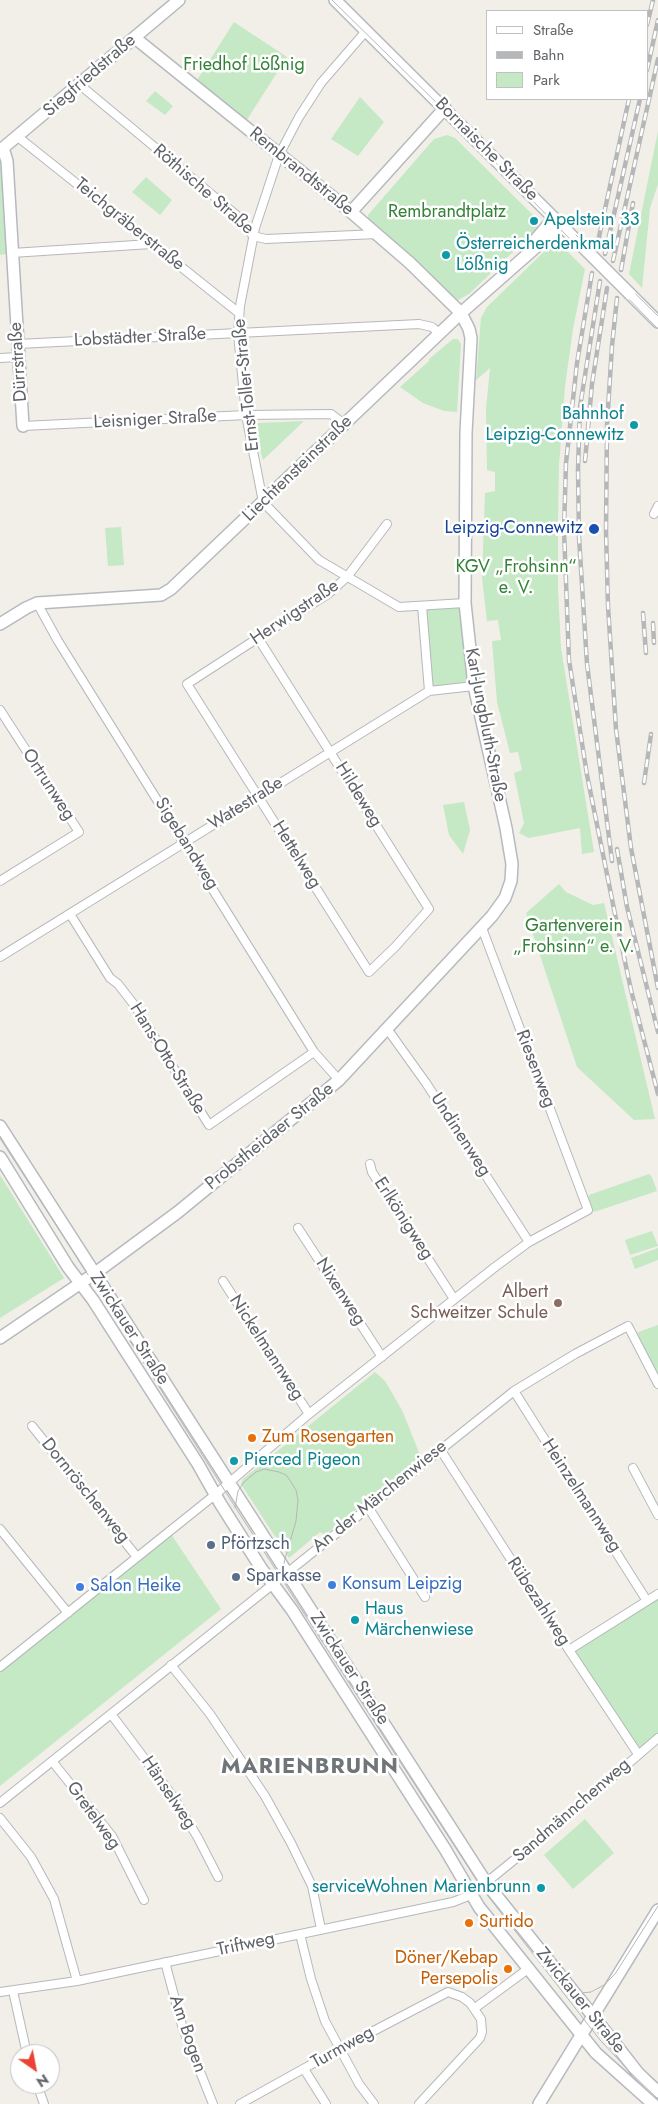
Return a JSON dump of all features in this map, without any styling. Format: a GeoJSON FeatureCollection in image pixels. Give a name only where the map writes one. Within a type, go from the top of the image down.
{"type":"FeatureCollection","features":[{"type":"Feature","properties":{"kind":"main road","name":"Siegfriedstraße"},"geometry":{"type":"LineString","coordinates":[[1,148],[18,137],[179,0]]}},
{"type":"Feature","properties":{"kind":"main road","name":"Bornaische Straße"},"geometry":{"type":"LineString","coordinates":[[335,0],[658,322]]}},
{"type":"Feature","properties":{"kind":"main road","name":"Rembrandtstraße"},"geometry":{"type":"LineString","coordinates":[[135,38],[352,212],[410,263],[461,314]]}},
{"type":"Feature","properties":{"kind":"main road"},"geometry":{"type":"LineString","coordinates":[[352,212],[444,108]]}},
{"type":"Feature","properties":{"kind":"main road","name":"Dürrstraße"},"geometry":{"type":"LineString","coordinates":[[1,148],[7,161],[23,426]]}},
{"type":"Feature","properties":{"kind":"main road","name":"Liechtensteinstraße"},"geometry":{"type":"LineString","coordinates":[[37,603],[161,596],[181,580],[558,222]]}},
{"type":"Feature","properties":{"kind":"main road","name":"Karl-Jungbluth-Straße"},"geometry":{"type":"LineString","coordinates":[[461,314],[470,329],[471,338],[466,433],[465,603],[474,686],[512,864],[511,881],[505,898]]}},
{"type":"Feature","properties":{"kind":"main road"},"geometry":{"type":"LineString","coordinates":[[0,624],[37,603]]}},
{"type":"Feature","properties":{"kind":"main road","name":"Probstheidaer Straße"},"geometry":{"type":"LineString","coordinates":[[0,1338],[94,1274],[178,1212],[339,1080],[482,928],[505,898]]}},
{"type":"Feature","properties":{"kind":"main road","name":"Zwickauer Straße"},"geometry":{"type":"LineString","coordinates":[[0,1126],[486,1884],[638,2072],[658,2092]]}},
{"type":"Feature","properties":{"kind":"main road","name":"Zwickauer Straße"},"geometry":{"type":"LineString","coordinates":[[0,1156],[79,1284],[98,1308],[272,1584],[292,1610],[445,1849],[472,1895],[528,1970],[603,2061],[653,2104]]}},
{"type":"Feature","properties":{"kind":"main road"},"geometry":{"type":"LineString","coordinates":[[539,2104],[658,1910]]}},
{"type":"Feature","properties":{"kind":"street","name":"Ernst-Toller-Straße"},"geometry":{"type":"LineString","coordinates":[[263,502],[246,415],[238,334],[239,313],[253,236],[279,154],[299,117],[321,83],[366,31]]}},
{"type":"Feature","properties":{"kind":"street","name":"Röthische Straße"},"geometry":{"type":"LineString","coordinates":[[80,85],[166,159],[240,218],[253,236],[266,239],[377,234]]}},
{"type":"Feature","properties":{"kind":"street","name":"Teichgräberstraße"},"geometry":{"type":"LineString","coordinates":[[18,137],[239,313]]}},
{"type":"Feature","properties":{"kind":"street"},"geometry":{"type":"LineString","coordinates":[[12,253],[151,244]]}},
{"type":"Feature","properties":{"kind":"street","name":"Lobstädter Straße"},"geometry":{"type":"LineString","coordinates":[[18,344],[419,324],[432,327],[440,334]]}},
{"type":"Feature","properties":{"kind":"street"},"geometry":{"type":"LineString","coordinates":[[0,358],[18,357]]}},
{"type":"Feature","properties":{"kind":"street","name":"Leisniger Straße"},"geometry":{"type":"LineString","coordinates":[[23,426],[246,415],[331,414],[344,424]]}},
{"type":"Feature","properties":{"kind":"street"},"geometry":{"type":"LineString","coordinates":[[263,502],[320,560],[399,607],[465,603]]}},
{"type":"Feature","properties":{"kind":"street"},"geometry":{"type":"LineString","coordinates":[[654,514],[658,506]]}},
{"type":"Feature","properties":{"kind":"street","name":"Herwigstraße"},"geometry":{"type":"LineString","coordinates":[[187,684],[328,594],[347,577],[387,524]]}},
{"type":"Feature","properties":{"kind":"street","name":"Sigebandweg"},"geometry":{"type":"LineString","coordinates":[[37,603],[58,641],[186,843],[314,1052],[339,1080]]}},
{"type":"Feature","properties":{"kind":"street"},"geometry":{"type":"LineString","coordinates":[[422,606],[429,691]]}},
{"type":"Feature","properties":{"kind":"street","name":"Hildeweg"},"geometry":{"type":"LineString","coordinates":[[258,638],[429,909],[395,947]]}},
{"type":"Feature","properties":{"kind":"street","name":"Hettelweg"},"geometry":{"type":"LineString","coordinates":[[187,684],[369,972],[395,947]]}},
{"type":"Feature","properties":{"kind":"street","name":"Watestraße"},"geometry":{"type":"LineString","coordinates":[[0,958],[429,691],[474,686]]}},
{"type":"Feature","properties":{"kind":"street","name":"Ortrunweg"},"geometry":{"type":"LineString","coordinates":[[0,710],[79,832],[0,881]]}},
{"type":"Feature","properties":{"kind":"street","name":"Hans-Otto-Straße"},"geometry":{"type":"LineString","coordinates":[[70,914],[110,978],[118,984],[134,1006],[209,1125],[314,1052]]}},
{"type":"Feature","properties":{"kind":"street","name":"Riesenweg"},"geometry":{"type":"LineString","coordinates":[[482,928],[588,1210],[529,1242]]}},
{"type":"Feature","properties":{"kind":"street","name":"Undinenweg"},"geometry":{"type":"LineString","coordinates":[[388,1030],[426,1083],[529,1242]]}},
{"type":"Feature","properties":{"kind":"street","name":"Erlkönigweg"},"geometry":{"type":"LineString","coordinates":[[370,1164],[372,1172],[454,1299]]}},
{"type":"Feature","properties":{"kind":"street","name":"Nixenweg"},"geometry":{"type":"LineString","coordinates":[[298,1228],[382,1357]]}},
{"type":"Feature","properties":{"kind":"street"},"geometry":{"type":"LineString","coordinates":[[0,1666],[216,1494],[309,1414],[529,1242]]}},
{"type":"Feature","properties":{"kind":"street","name":"Nickelmannweg"},"geometry":{"type":"LineString","coordinates":[[223,1281],[309,1414]]}},
{"type":"Feature","properties":{"kind":"street","name":"An der Märchenwiese"},"geometry":{"type":"LineString","coordinates":[[0,1803],[514,1391],[575,1354],[628,1326],[658,1384]]}},
{"type":"Feature","properties":{"kind":"street","name":"Heinzelmannweg"},"geometry":{"type":"LineString","coordinates":[[514,1391],[647,1600]]}},
{"type":"Feature","properties":{"kind":"street","name":"Dornröschenweg"},"geometry":{"type":"LineString","coordinates":[[32,1426],[137,1557]]}},
{"type":"Feature","properties":{"kind":"street","name":"Rübezahlweg"},"geometry":{"type":"LineString","coordinates":[[440,1449],[638,1754]]}},
{"type":"Feature","properties":{"kind":"street"},"geometry":{"type":"LineString","coordinates":[[632,1468],[658,1515]]}},
{"type":"Feature","properties":{"kind":"street"},"geometry":{"type":"LineString","coordinates":[[368,1507],[425,1597]]}},
{"type":"Feature","properties":{"kind":"street"},"geometry":{"type":"LineString","coordinates":[[0,1528],[68,1613]]}},
{"type":"Feature","properties":{"kind":"street"},"geometry":{"type":"LineString","coordinates":[[569,1650],[658,1594]]}},
{"type":"Feature","properties":{"kind":"street"},"geometry":{"type":"LineString","coordinates":[[171,1665],[210,1714],[265,1796],[312,1886],[321,1930]]}},
{"type":"Feature","properties":{"kind":"street","name":"Hänselweg"},"geometry":{"type":"LineString","coordinates":[[112,1714],[174,1798],[198,1838],[218,1877]]}},
{"type":"Feature","properties":{"kind":"street","name":"Sandmännchenweg"},"geometry":{"type":"LineString","coordinates":[[486,1884],[658,1738]]}},
{"type":"Feature","properties":{"kind":"street","name":"Gretelweg"},"geometry":{"type":"LineString","coordinates":[[52,1761],[112,1836],[144,1900]]}},
{"type":"Feature","properties":{"kind":"street"},"geometry":{"type":"LineString","coordinates":[[0,1818],[30,1857],[54,1899],[77,1981]]}},
{"type":"Feature","properties":{"kind":"street","name":"Triftweg"},"geometry":{"type":"LineString","coordinates":[[0,1992],[77,1981],[453,1902],[472,1895],[486,1884]]}},
{"type":"Feature","properties":{"kind":"street"},"geometry":{"type":"LineString","coordinates":[[300,1934],[317,2000],[339,2049],[359,2084],[374,2104]]}},
{"type":"Feature","properties":{"kind":"street","name":"Am Bogen"},"geometry":{"type":"LineString","coordinates":[[165,1962],[183,2029],[213,2104]]}},
{"type":"Feature","properties":{"kind":"street"},"geometry":{"type":"LineString","coordinates":[[420,2104],[480,2038],[482,2024],[475,2008],[528,1970]]}},
{"type":"Feature","properties":{"kind":"street"},"geometry":{"type":"LineString","coordinates":[[13,1991],[25,2044]]}},
{"type":"Feature","properties":{"kind":"street","name":"Turmweg"},"geometry":{"type":"LineString","coordinates":[[240,2104],[448,1992],[462,1997],[475,2008]]}},
{"type":"Feature","properties":{"kind":"street"},"geometry":{"type":"LineString","coordinates":[[304,2069],[326,2104]]}},
{"type":"Feature","properties":{"kind":"green space","name":"Friedhof Lößnig"},"geometry":{"type":"Polygon","coordinates":[[[234,22],[287,57],[243,126],[194,85],[234,22]]]}},
{"type":"Feature","properties":{"kind":"green space"},"geometry":{"type":"Polygon","coordinates":[[[155,91],[173,106],[165,115],[146,101],[155,91]]]}},
{"type":"Feature","properties":{"kind":"green space"},"geometry":{"type":"Polygon","coordinates":[[[360,97],[384,122],[358,156],[331,139],[360,97]]]}},
{"type":"Feature","properties":{"kind":"green space"},"geometry":{"type":"Polygon","coordinates":[[[658,131],[658,184],[650,208],[642,288],[629,274],[658,131]]]}},
{"type":"Feature","properties":{"kind":"green space","name":"Rembrandtplatz"},"geometry":{"type":"Polygon","coordinates":[[[447,135],[455,138],[533,215],[538,226],[469,294],[458,300],[452,297],[368,220],[368,215],[434,139],[447,135]]]}},
{"type":"Feature","properties":{"kind":"green space"},"geometry":{"type":"Polygon","coordinates":[[[0,147],[12,253],[0,255],[0,147]]]}},
{"type":"Feature","properties":{"kind":"green space"},"geometry":{"type":"Polygon","coordinates":[[[146,177],[172,200],[160,215],[132,192],[146,177]]]}},
{"type":"Feature","properties":{"kind":"green space","name":"KGV „Frohsinn“ e. V."},"geometry":{"type":"Polygon","coordinates":[[[553,243],[563,247],[585,269],[573,329],[565,386],[559,465],[558,522],[558,590],[561,648],[594,852],[582,854],[580,828],[529,838],[519,833],[524,823],[514,773],[522,770],[518,752],[510,753],[497,702],[492,641],[501,640],[498,620],[487,621],[482,578],[485,493],[495,491],[495,472],[487,470],[486,409],[490,368],[476,380],[481,318],[487,307],[553,243]]]}},
{"type":"Feature","properties":{"kind":"green space"},"geometry":{"type":"Polygon","coordinates":[[[453,339],[458,339],[461,344],[457,412],[444,411],[423,403],[400,387],[453,339]]]}},
{"type":"Feature","properties":{"kind":"green space"},"geometry":{"type":"Polygon","coordinates":[[[304,421],[263,460],[254,428],[258,423],[304,421]]]}},
{"type":"Feature","properties":{"kind":"green space"},"geometry":{"type":"Polygon","coordinates":[[[121,527],[124,565],[108,566],[105,528],[121,527]]]}},
{"type":"Feature","properties":{"kind":"green space"},"geometry":{"type":"Polygon","coordinates":[[[465,603],[474,686],[429,691],[422,606],[465,603]]]}},
{"type":"Feature","properties":{"kind":"green space"},"geometry":{"type":"Polygon","coordinates":[[[464,802],[470,830],[463,854],[449,835],[443,805],[464,802]]]}},
{"type":"Feature","properties":{"kind":"green space","name":"Gartenverein „Frohsinn“ e. V."},"geometry":{"type":"Polygon","coordinates":[[[559,884],[566,892],[593,905],[604,903],[655,1119],[634,1120],[577,1067],[526,913],[559,884]]]}},
{"type":"Feature","properties":{"kind":"green space"},"geometry":{"type":"Polygon","coordinates":[[[649,1174],[657,1191],[594,1212],[588,1198],[589,1195],[649,1174]]]}},
{"type":"Feature","properties":{"kind":"green space"},"geometry":{"type":"Polygon","coordinates":[[[0,1175],[64,1278],[0,1318],[0,1175]]]}},
{"type":"Feature","properties":{"kind":"green space"},"geometry":{"type":"Polygon","coordinates":[[[652,1231],[658,1246],[630,1255],[625,1240],[652,1231]]]}},
{"type":"Feature","properties":{"kind":"green space"},"geometry":{"type":"Polygon","coordinates":[[[658,1248],[658,1260],[635,1269],[631,1258],[658,1248]]]}},
{"type":"Feature","properties":{"kind":"green space"},"geometry":{"type":"Polygon","coordinates":[[[658,1325],[658,1384],[633,1334],[658,1325]]]}},
{"type":"Feature","properties":{"kind":"green space"},"geometry":{"type":"Polygon","coordinates":[[[375,1372],[385,1381],[402,1410],[420,1455],[414,1463],[325,1535],[320,1532],[289,1558],[241,1484],[243,1479],[375,1372]]]}},
{"type":"Feature","properties":{"kind":"green space"},"geometry":{"type":"Polygon","coordinates":[[[171,1534],[221,1609],[0,1786],[0,1671],[171,1534]]]}},
{"type":"Feature","properties":{"kind":"green space"},"geometry":{"type":"Polygon","coordinates":[[[658,1594],[658,1738],[638,1754],[569,1650],[658,1594]]]}},
{"type":"Feature","properties":{"kind":"green space"},"geometry":{"type":"Polygon","coordinates":[[[585,1819],[614,1853],[573,1889],[544,1855],[585,1819]]]}},
{"type":"Feature","properties":{"kind":"tram line"},"geometry":{"type":"LineString","coordinates":[[332,0],[443,109],[658,329]]}},
{"type":"Feature","properties":{"kind":"tram line"},"geometry":{"type":"LineString","coordinates":[[576,235],[658,316]]}},
{"type":"Feature","properties":{"kind":"tram line"},"geometry":{"type":"LineString","coordinates":[[0,1136],[239,1513],[481,1887],[600,2040],[658,2099]]}},
{"type":"Feature","properties":{"kind":"tram line"},"geometry":{"type":"LineString","coordinates":[[235,1508],[238,1491],[244,1482],[256,1472],[264,1469],[279,1472],[286,1475],[291,1482],[296,1490],[298,1500],[296,1521],[283,1569],[286,1582]]}},
{"type":"Feature","properties":{"kind":"tram line"},"geometry":{"type":"LineString","coordinates":[[559,1985],[567,1990],[581,1993],[591,1992],[604,1985],[615,1974],[658,1906]]}},
{"type":"Feature","properties":{"kind":"railway"},"geometry":{"type":"LineString","coordinates":[[648,21],[653,0]]}},
{"type":"Feature","properties":{"kind":"railway"},"geometry":{"type":"LineString","coordinates":[[648,65],[658,20]]}},
{"type":"Feature","properties":{"kind":"railway"},"geometry":{"type":"LineString","coordinates":[[613,261],[658,59]]}},
{"type":"Feature","properties":{"kind":"railway"},"geometry":{"type":"LineString","coordinates":[[597,246],[629,100]]}},
{"type":"Feature","properties":{"kind":"railway"},"geometry":{"type":"LineString","coordinates":[[605,254],[640,100]]}},
{"type":"Feature","properties":{"kind":"railway"},"geometry":{"type":"LineString","coordinates":[[621,270],[633,203]]}},
{"type":"Feature","properties":{"kind":"railway"},"geometry":{"type":"LineString","coordinates":[[592,273],[577,363],[566,463],[564,530],[569,660],[587,775],[615,914],[631,990],[658,1094]]}},
{"type":"Feature","properties":{"kind":"railway"},"geometry":{"type":"LineString","coordinates":[[600,281],[580,407],[578,469],[579,537],[587,664],[612,861]]}},
{"type":"Feature","properties":{"kind":"railway"},"geometry":{"type":"LineString","coordinates":[[585,461],[592,384],[607,288]]}},
{"type":"Feature","properties":{"kind":"railway"},"geometry":{"type":"LineString","coordinates":[[617,298],[607,425],[606,531],[608,606],[616,729],[631,848],[658,988]]}},
{"type":"Feature","properties":{"kind":"railway"},"geometry":{"type":"LineString","coordinates":[[643,613],[646,653]]}},
{"type":"Feature","properties":{"kind":"railway"},"geometry":{"type":"LineString","coordinates":[[653,623],[654,643]]}},
{"type":"Feature","properties":{"kind":"railway"},"geometry":{"type":"LineString","coordinates":[[644,783],[651,734]]}},
{"type":"Feature","properties":{"kind":"railway"},"geometry":{"type":"LineString","coordinates":[[617,849],[627,907],[658,1032]]}},
{"type":"Feature","properties":{"kind":"place","name":"Apelstein 33"},"geometry":{"type":"Point","coordinates":[534,221]}},
{"type":"Feature","properties":{"kind":"place","name":"Österreicherdenkmal Lößnig"},"geometry":{"type":"Point","coordinates":[446,255]}},
{"type":"Feature","properties":{"kind":"place","name":"Bahnhof Leipzig-Connewitz"},"geometry":{"type":"Point","coordinates":[634,425]}},
{"type":"Feature","properties":{"kind":"place","name":"Leipzig-Connewitz"},"geometry":{"type":"Point","coordinates":[594,529]}},
{"type":"Feature","properties":{"kind":"place","name":"Albert Schweitzer Schule"},"geometry":{"type":"Point","coordinates":[558,1303]}},
{"type":"Feature","properties":{"kind":"place","name":"Zum Rosengarten"},"geometry":{"type":"Point","coordinates":[252,1438]}},
{"type":"Feature","properties":{"kind":"place","name":"Pierced Pigeon"},"geometry":{"type":"Point","coordinates":[234,1461]}},
{"type":"Feature","properties":{"kind":"place","name":"Pförtzsch"},"geometry":{"type":"Point","coordinates":[211,1545]}},
{"type":"Feature","properties":{"kind":"place","name":"Sparkasse"},"geometry":{"type":"Point","coordinates":[236,1577]}},
{"type":"Feature","properties":{"kind":"place","name":"Konsum Leipzig"},"geometry":{"type":"Point","coordinates":[332,1585]}},
{"type":"Feature","properties":{"kind":"place","name":"Salon Heike"},"geometry":{"type":"Point","coordinates":[80,1587]}},
{"type":"Feature","properties":{"kind":"place","name":"Haus Märchenwiese"},"geometry":{"type":"Point","coordinates":[355,1620]}},
{"type":"Feature","properties":{"kind":"place","name":"serviceWohnen Marienbrunn"},"geometry":{"type":"Point","coordinates":[541,1888]}},
{"type":"Feature","properties":{"kind":"place","name":"Surtido"},"geometry":{"type":"Point","coordinates":[469,1923]}},
{"type":"Feature","properties":{"kind":"place","name":"Döner/Kebap Persepolis"},"geometry":{"type":"Point","coordinates":[508,1969]}},
{"type":"Feature","properties":{"kind":"district","name":"MARIENBRUNN"},"geometry":{"type":"Point","coordinates":[310,1768]}}]}
